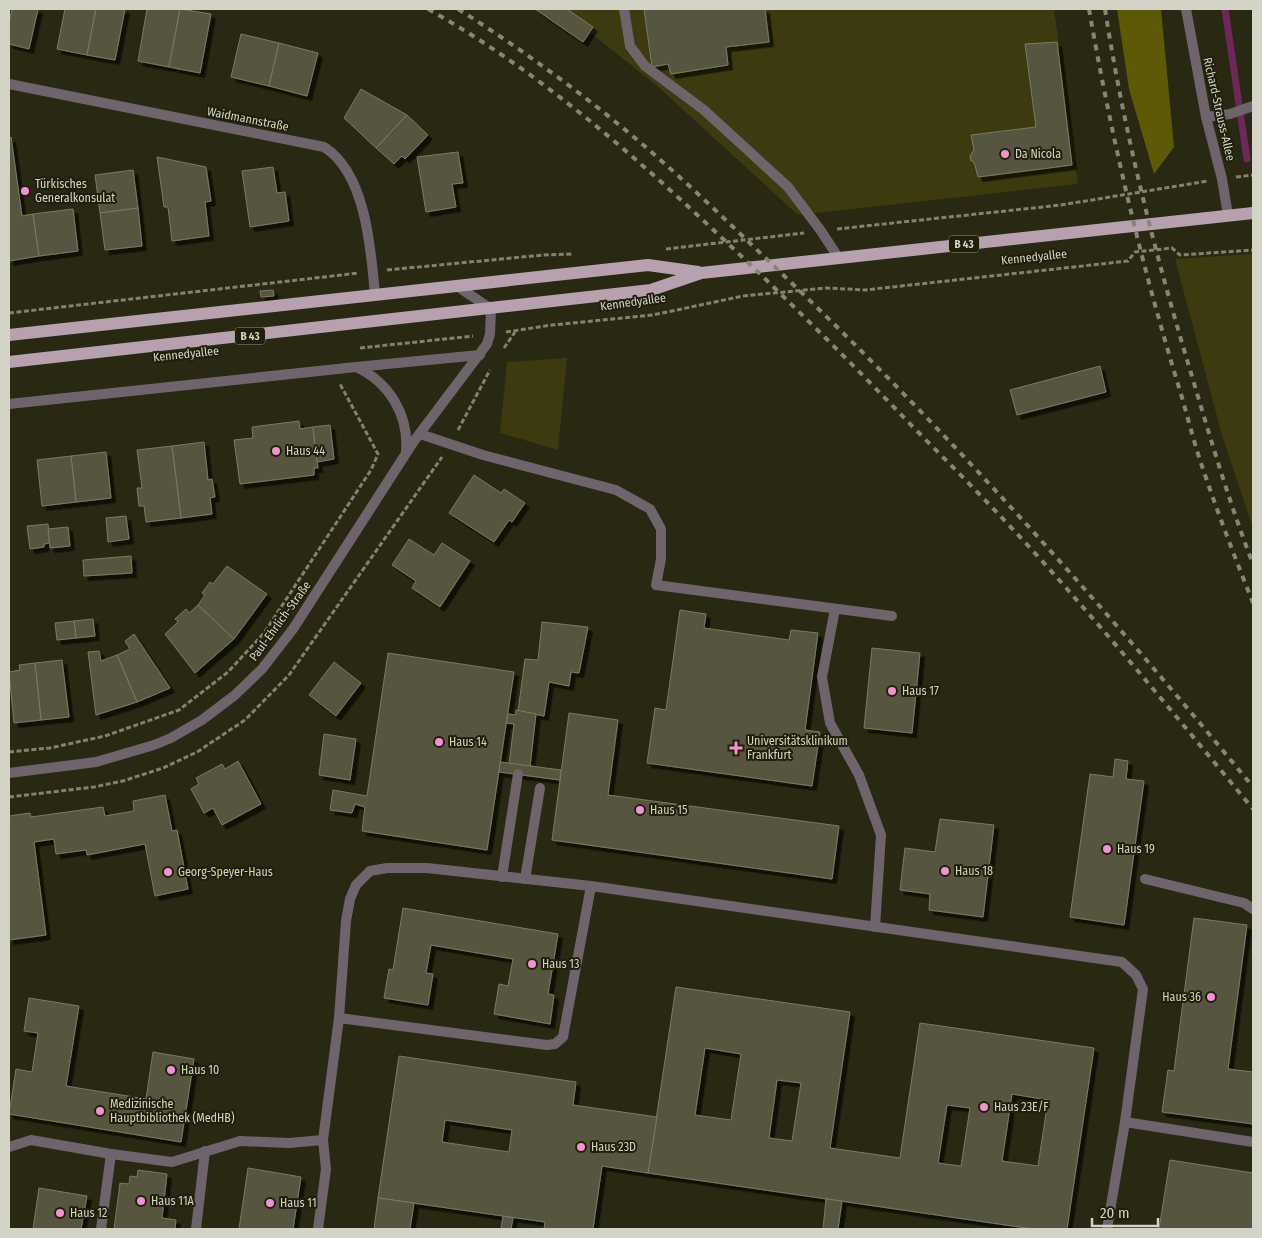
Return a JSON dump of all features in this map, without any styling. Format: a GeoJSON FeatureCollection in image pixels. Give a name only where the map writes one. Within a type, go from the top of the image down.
{"type":"FeatureCollection","features":[{"type":"Feature","properties":{"kind":"main road","name":"Kennedyallee"},"geometry":{"type":"LineString","coordinates":[[9,362],[651,290],[701,273],[1253,213]]}},
{"type":"Feature","properties":{"kind":"main road","name":"Kennedyallee"},"geometry":{"type":"LineString","coordinates":[[9,335],[648,265],[701,273]]}},
{"type":"Feature","properties":{"kind":"street"},"geometry":{"type":"LineString","coordinates":[[624,9],[630,46],[645,66],[704,110],[788,187],[838,257]]}},
{"type":"Feature","properties":{"kind":"street","name":"Richard-Strauss-Allee"},"geometry":{"type":"LineString","coordinates":[[1186,9],[1206,116],[1222,179],[1228,215]]}},
{"type":"Feature","properties":{"kind":"street","name":"Waidmannstraße"},"geometry":{"type":"LineString","coordinates":[[9,84],[324,147],[334,153],[344,166],[359,196],[373,271],[374,295]]}},
{"type":"Feature","properties":{"kind":"street"},"geometry":{"type":"LineString","coordinates":[[1206,116],[1230,114],[1253,106]]}},
{"type":"Feature","properties":{"kind":"street"},"geometry":{"type":"LineString","coordinates":[[457,286],[491,309]]}},
{"type":"Feature","properties":{"kind":"street","name":"Paul-Ehrlich-Straße"},"geometry":{"type":"LineString","coordinates":[[9,773],[80,765],[139,750],[171,738],[188,729],[224,704],[262,669],[285,641],[406,453],[442,402],[480,356],[490,334],[491,309]]}},
{"type":"Feature","properties":{"kind":"street"},"geometry":{"type":"LineString","coordinates":[[9,404],[356,367],[480,356]]}},
{"type":"Feature","properties":{"kind":"street"},"geometry":{"type":"LineString","coordinates":[[356,367],[366,371],[383,385],[395,402],[407,436],[406,453]]}},
{"type":"Feature","properties":{"kind":"street"},"geometry":{"type":"LineString","coordinates":[[420,434],[483,455],[616,490],[650,509],[661,529],[661,559],[656,585],[892,616]]}},
{"type":"Feature","properties":{"kind":"street"},"geometry":{"type":"LineString","coordinates":[[835,609],[822,677],[830,722],[859,775],[881,835],[875,927]]}},
{"type":"Feature","properties":{"kind":"street"},"geometry":{"type":"LineString","coordinates":[[502,877],[518,774]]}},
{"type":"Feature","properties":{"kind":"street"},"geometry":{"type":"LineString","coordinates":[[525,879],[540,788]]}},
{"type":"Feature","properties":{"kind":"street"},"geometry":{"type":"LineString","coordinates":[[318,1229],[326,1169],[323,1140],[339,1018],[346,921],[350,899],[356,885],[370,872],[386,868],[427,868],[591,886],[1122,962],[1136,975],[1143,989],[1125,1122],[1107,1229]]}},
{"type":"Feature","properties":{"kind":"street"},"geometry":{"type":"LineString","coordinates":[[1145,879],[1244,903],[1253,909]]}},
{"type":"Feature","properties":{"kind":"street"},"geometry":{"type":"LineString","coordinates":[[339,1018],[547,1045],[555,1044],[563,1036],[591,886]]}},
{"type":"Feature","properties":{"kind":"street"},"geometry":{"type":"LineString","coordinates":[[1125,1122],[1253,1142]]}},
{"type":"Feature","properties":{"kind":"street"},"geometry":{"type":"LineString","coordinates":[[9,1147],[30,1140],[172,1162],[240,1141],[289,1143],[323,1140]]}},
{"type":"Feature","properties":{"kind":"street"},"geometry":{"type":"LineString","coordinates":[[196,1229],[205,1151]]}},
{"type":"Feature","properties":{"kind":"street"},"geometry":{"type":"LineString","coordinates":[[101,1229],[111,1154]]}},
{"type":"Feature","properties":{"kind":"path"},"geometry":{"type":"LineString","coordinates":[[1249,175],[1253,172]]}},
{"type":"Feature","properties":{"kind":"path"},"geometry":{"type":"LineString","coordinates":[[821,231],[1061,205],[1222,179]]}},
{"type":"Feature","properties":{"kind":"path","name":"Kennedyallee"},"geometry":{"type":"LineString","coordinates":[[352,349],[653,315],[743,296],[826,288],[865,290],[1128,261],[1135,252],[1172,248],[1180,255],[1253,250]]}},
{"type":"Feature","properties":{"kind":"path"},"geometry":{"type":"LineString","coordinates":[[9,312],[246,287],[373,271]]}},
{"type":"Feature","properties":{"kind":"path"},"geometry":{"type":"LineString","coordinates":[[9,752],[50,748],[105,736],[179,710],[228,672],[264,633],[366,478],[378,454],[340,384],[330,385]]}},
{"type":"Feature","properties":{"kind":"shaded area"},"geometry":{"type":"Polygon","coordinates":[[[535,9],[1054,9],[1078,184],[798,215],[656,85],[592,34],[583,42],[535,9]]]}},
{"type":"Feature","properties":{"kind":"shaded area"},"geometry":{"type":"Polygon","coordinates":[[[1117,9],[1161,9],[1174,147],[1154,174],[1129,89],[1117,9]]]}},
{"type":"Feature","properties":{"kind":"shaded area"},"geometry":{"type":"Polygon","coordinates":[[[1253,254],[1253,528],[1222,435],[1175,259],[1253,254]]]}},
{"type":"Feature","properties":{"kind":"shaded area"},"geometry":{"type":"Polygon","coordinates":[[[567,358],[558,450],[500,433],[507,362],[567,358]]]}},
{"type":"Feature","properties":{"kind":"building"},"geometry":{"type":"Polygon","coordinates":[[[12,9],[38,9],[29,49],[9,44],[9,23],[12,9]]]}},
{"type":"Feature","properties":{"kind":"building"},"geometry":{"type":"Polygon","coordinates":[[[65,9],[96,9],[87,55],[57,49],[65,9]]]}},
{"type":"Feature","properties":{"kind":"building"},"geometry":{"type":"Polygon","coordinates":[[[96,9],[125,9],[115,60],[87,55],[96,9]]]}},
{"type":"Feature","properties":{"kind":"building"},"geometry":{"type":"Polygon","coordinates":[[[147,9],[180,9],[169,67],[138,61],[147,9]]]}},
{"type":"Feature","properties":{"kind":"building"},"geometry":{"type":"Polygon","coordinates":[[[180,9],[211,14],[200,73],[169,67],[180,9]]]}},
{"type":"Feature","properties":{"kind":"building"},"geometry":{"type":"Polygon","coordinates":[[[535,9],[567,9],[593,27],[583,42],[535,9]]]}},
{"type":"Feature","properties":{"kind":"building"},"geometry":{"type":"Polygon","coordinates":[[[644,9],[765,9],[769,42],[726,47],[728,65],[671,74],[668,64],[652,67],[644,9]]]}},
{"type":"Feature","properties":{"kind":"building"},"geometry":{"type":"Polygon","coordinates":[[[241,34],[279,43],[269,86],[231,77],[241,34]]]}},
{"type":"Feature","properties":{"kind":"building"},"geometry":{"type":"Polygon","coordinates":[[[1057,42],[1072,165],[978,177],[974,162],[971,161],[970,156],[974,150],[971,135],[1036,127],[1025,44],[1057,42]]]}},
{"type":"Feature","properties":{"kind":"building"},"geometry":{"type":"Polygon","coordinates":[[[279,43],[318,53],[307,96],[269,86],[279,43]]]}},
{"type":"Feature","properties":{"kind":"building"},"geometry":{"type":"Polygon","coordinates":[[[361,89],[407,115],[376,148],[344,118],[361,89]]]}},
{"type":"Feature","properties":{"kind":"building"},"geometry":{"type":"Polygon","coordinates":[[[407,115],[428,135],[405,159],[402,156],[394,164],[376,148],[407,115]]]}},
{"type":"Feature","properties":{"kind":"building"},"geometry":{"type":"Polygon","coordinates":[[[11,137],[22,216],[33,214],[39,256],[9,261],[9,138],[11,137]]]}},
{"type":"Feature","properties":{"kind":"building"},"geometry":{"type":"Polygon","coordinates":[[[458,152],[463,183],[452,184],[456,207],[426,212],[417,157],[458,152]]]}},
{"type":"Feature","properties":{"kind":"building"},"geometry":{"type":"Polygon","coordinates":[[[157,157],[206,167],[211,201],[205,202],[209,236],[172,241],[168,207],[164,207],[157,157]]]}},
{"type":"Feature","properties":{"kind":"building"},"geometry":{"type":"Polygon","coordinates":[[[273,167],[277,193],[285,192],[289,221],[250,227],[242,171],[273,167]]]}},
{"type":"Feature","properties":{"kind":"building"},"geometry":{"type":"Polygon","coordinates":[[[133,170],[138,208],[100,213],[95,175],[133,170]]]}},
{"type":"Feature","properties":{"kind":"building"},"geometry":{"type":"Polygon","coordinates":[[[138,208],[142,246],[105,250],[100,213],[138,208]]]}},
{"type":"Feature","properties":{"kind":"building"},"geometry":{"type":"Polygon","coordinates":[[[73,209],[78,251],[39,256],[33,214],[73,209]]]}},
{"type":"Feature","properties":{"kind":"building"},"geometry":{"type":"Polygon","coordinates":[[[273,290],[274,296],[261,297],[260,291],[273,290]]]}},
{"type":"Feature","properties":{"kind":"building"},"geometry":{"type":"Polygon","coordinates":[[[1100,366],[1106,392],[1017,415],[1010,390],[1100,366]]]}},
{"type":"Feature","properties":{"kind":"building","name":"Haus 44"},"geometry":{"type":"Polygon","coordinates":[[[299,421],[300,429],[313,427],[318,468],[314,468],[314,475],[240,484],[234,440],[253,438],[252,427],[299,421]]]}},
{"type":"Feature","properties":{"kind":"building"},"geometry":{"type":"Polygon","coordinates":[[[330,425],[334,459],[317,462],[313,427],[330,425]]]}},
{"type":"Feature","properties":{"kind":"building"},"geometry":{"type":"Polygon","coordinates":[[[204,442],[208,480],[212,479],[215,497],[210,498],[212,514],[181,518],[172,446],[204,442]]]}},
{"type":"Feature","properties":{"kind":"building"},"geometry":{"type":"Polygon","coordinates":[[[172,446],[181,518],[146,522],[144,506],[139,506],[137,488],[142,488],[137,450],[172,446]]]}},
{"type":"Feature","properties":{"kind":"building"},"geometry":{"type":"Polygon","coordinates":[[[106,452],[111,498],[76,502],[71,456],[106,452]]]}},
{"type":"Feature","properties":{"kind":"building"},"geometry":{"type":"Polygon","coordinates":[[[71,456],[76,502],[42,506],[37,460],[71,456]]]}},
{"type":"Feature","properties":{"kind":"building"},"geometry":{"type":"Polygon","coordinates":[[[474,475],[501,493],[504,489],[525,503],[512,522],[509,520],[494,542],[449,513],[474,475]]]}},
{"type":"Feature","properties":{"kind":"building"},"geometry":{"type":"Polygon","coordinates":[[[126,516],[129,539],[108,542],[106,518],[126,516]]]}},
{"type":"Feature","properties":{"kind":"building"},"geometry":{"type":"Polygon","coordinates":[[[48,524],[50,543],[44,544],[44,547],[30,549],[27,526],[48,524]]]}},
{"type":"Feature","properties":{"kind":"building"},"geometry":{"type":"Polygon","coordinates":[[[68,527],[70,546],[50,548],[48,529],[68,527]]]}},
{"type":"Feature","properties":{"kind":"building"},"geometry":{"type":"Polygon","coordinates":[[[409,539],[434,555],[442,543],[470,561],[440,607],[412,588],[416,581],[392,565],[409,539]]]}},
{"type":"Feature","properties":{"kind":"building"},"geometry":{"type":"Polygon","coordinates":[[[131,556],[132,573],[84,576],[83,560],[131,556]]]}},
{"type":"Feature","properties":{"kind":"building"},"geometry":{"type":"Polygon","coordinates":[[[227,566],[267,594],[234,639],[198,605],[205,595],[202,593],[210,582],[213,584],[227,566]]]}},
{"type":"Feature","properties":{"kind":"building"},"geometry":{"type":"Polygon","coordinates":[[[198,605],[234,639],[195,673],[165,634],[178,622],[175,619],[186,609],[189,613],[198,605]]]}},
{"type":"Feature","properties":{"kind":"building"},"geometry":{"type":"Polygon","coordinates":[[[680,610],[706,614],[704,628],[789,640],[791,630],[818,633],[805,730],[820,732],[812,786],[647,763],[655,708],[666,710],[680,610]]]}},
{"type":"Feature","properties":{"kind":"building"},"geometry":{"type":"Polygon","coordinates":[[[93,619],[95,636],[76,638],[74,621],[93,619]]]}},
{"type":"Feature","properties":{"kind":"building"},"geometry":{"type":"Polygon","coordinates":[[[74,621],[76,638],[57,640],[55,623],[74,621]]]}},
{"type":"Feature","properties":{"kind":"building"},"geometry":{"type":"Polygon","coordinates":[[[542,622],[588,627],[579,673],[571,672],[569,686],[549,682],[544,716],[518,711],[525,659],[538,660],[542,622]]]}},
{"type":"Feature","properties":{"kind":"building"},"geometry":{"type":"Polygon","coordinates":[[[134,634],[170,688],[137,702],[117,655],[130,649],[125,641],[134,634]]]}},
{"type":"Feature","properties":{"kind":"building","name":"Haus 17"},"geometry":{"type":"Polygon","coordinates":[[[872,648],[920,653],[912,733],[864,728],[872,648]]]}},
{"type":"Feature","properties":{"kind":"building"},"geometry":{"type":"Polygon","coordinates":[[[99,651],[101,661],[117,655],[137,702],[96,715],[88,652],[99,651]]]}},
{"type":"Feature","properties":{"kind":"building","name":"Haus 14"},"geometry":{"type":"Polygon","coordinates":[[[388,653],[514,672],[487,850],[362,831],[365,807],[355,804],[352,813],[330,810],[333,790],[367,796],[388,653]]]}},
{"type":"Feature","properties":{"kind":"building"},"geometry":{"type":"Polygon","coordinates":[[[62,660],[69,717],[41,720],[35,663],[62,660]]]}},
{"type":"Feature","properties":{"kind":"building"},"geometry":{"type":"Polygon","coordinates":[[[334,662],[361,683],[336,716],[309,695],[334,662]]]}},
{"type":"Feature","properties":{"kind":"building"},"geometry":{"type":"Polygon","coordinates":[[[35,663],[41,720],[14,723],[9,672],[20,670],[19,665],[35,663]]]}},
{"type":"Feature","properties":{"kind":"building"},"geometry":{"type":"Polygon","coordinates":[[[516,710],[536,714],[529,775],[508,773],[514,724],[506,723],[508,714],[516,715],[516,710]]]}},
{"type":"Feature","properties":{"kind":"building","name":"Haus 15"},"geometry":{"type":"Polygon","coordinates":[[[569,713],[618,720],[608,795],[839,826],[832,879],[552,840],[569,713]]]}},
{"type":"Feature","properties":{"kind":"building"},"geometry":{"type":"Polygon","coordinates":[[[324,734],[356,739],[350,780],[319,775],[324,734]]]}},
{"type":"Feature","properties":{"kind":"building","name":"Haus 19"},"geometry":{"type":"Polygon","coordinates":[[[1115,759],[1128,761],[1126,779],[1144,781],[1124,925],[1070,917],[1090,774],[1113,777],[1115,759]]]}},
{"type":"Feature","properties":{"kind":"building"},"geometry":{"type":"Polygon","coordinates":[[[238,761],[261,804],[222,825],[213,808],[204,813],[191,789],[199,784],[196,778],[222,764],[225,769],[238,761]]]}},
{"type":"Feature","properties":{"kind":"building"},"geometry":{"type":"Polygon","coordinates":[[[500,762],[561,770],[560,780],[499,772],[500,762]]]}},
{"type":"Feature","properties":{"kind":"building","name":"Georg-Speyer-Haus"},"geometry":{"type":"Polygon","coordinates":[[[165,795],[172,831],[177,830],[188,889],[155,896],[145,844],[87,855],[86,850],[56,854],[54,839],[34,842],[46,935],[9,940],[9,816],[30,813],[31,817],[103,807],[105,816],[134,811],[133,801],[165,795]]]}},
{"type":"Feature","properties":{"kind":"building","name":"Haus 18"},"geometry":{"type":"Polygon","coordinates":[[[940,819],[994,825],[983,917],[929,910],[930,894],[900,890],[905,848],[935,852],[940,819]]]}},
{"type":"Feature","properties":{"kind":"building","name":"Haus 13"},"geometry":{"type":"Polygon","coordinates":[[[403,908],[558,934],[548,994],[554,995],[550,1024],[494,1014],[499,984],[508,986],[513,959],[431,945],[426,973],[433,974],[428,1005],[384,998],[389,969],[393,970],[403,908]]]}},
{"type":"Feature","properties":{"kind":"building","name":"Haus 36"},"geometry":{"type":"Polygon","coordinates":[[[1194,918],[1247,925],[1228,1069],[1253,1072],[1253,1124],[1162,1112],[1168,1070],[1174,1071],[1194,918]]]}},
{"type":"Feature","properties":{"kind":"building","name":"Haus 23E/F"},"geometry":{"type":"Polygon","coordinates":[[[676,987],[850,1012],[830,1148],[900,1158],[920,1023],[1094,1048],[1067,1229],[1033,1229],[648,1173],[676,987]],[[705,1048],[695,1115],[731,1120],[741,1054],[705,1048]],[[777,1080],[769,1138],[792,1141],[801,1083],[777,1080]],[[1012,1094],[1002,1161],[1038,1166],[1048,1100],[1012,1094]],[[947,1105],[938,1163],[961,1166],[970,1108],[947,1105]]]}},
{"type":"Feature","properties":{"kind":"building","name":"Haus 10"},"geometry":{"type":"Polygon","coordinates":[[[29,998],[79,1006],[66,1086],[146,1099],[153,1052],[194,1059],[181,1142],[9,1114],[16,1069],[32,1072],[38,1033],[24,1031],[29,998]]]}},
{"type":"Feature","properties":{"kind":"building","name":"Haus 23D"},"geometry":{"type":"Polygon","coordinates":[[[399,1056],[576,1082],[573,1105],[657,1117],[648,1173],[602,1166],[593,1229],[544,1229],[545,1222],[378,1198],[399,1056]],[[445,1120],[442,1142],[509,1152],[512,1130],[445,1120]]]}},
{"type":"Feature","properties":{"kind":"building"},"geometry":{"type":"Polygon","coordinates":[[[1170,1160],[1253,1173],[1253,1229],[1159,1229],[1170,1160]]]}},
{"type":"Feature","properties":{"kind":"building","name":"Haus 11"},"geometry":{"type":"Polygon","coordinates":[[[248,1168],[301,1177],[293,1229],[239,1229],[248,1168]]]}},
{"type":"Feature","properties":{"kind":"building","name":"Haus 11A"},"geometry":{"type":"Polygon","coordinates":[[[138,1170],[167,1174],[162,1218],[176,1220],[175,1229],[114,1229],[120,1183],[129,1184],[130,1176],[137,1177],[138,1170]]]}},
{"type":"Feature","properties":{"kind":"building","name":"Haus 12"},"geometry":{"type":"Polygon","coordinates":[[[39,1188],[87,1196],[81,1229],[33,1229],[39,1188]]]}},
{"type":"Feature","properties":{"kind":"building"},"geometry":{"type":"Polygon","coordinates":[[[378,1198],[414,1203],[410,1229],[374,1229],[378,1198]]]}},
{"type":"Feature","properties":{"kind":"building"},"geometry":{"type":"Polygon","coordinates":[[[826,1199],[842,1201],[838,1229],[823,1229],[826,1199]]]}},
{"type":"Feature","properties":{"kind":"building"},"geometry":{"type":"Polygon","coordinates":[[[503,1216],[513,1218],[511,1229],[501,1229],[503,1216]]]}},
{"type":"Feature","properties":{"kind":"waterway"},"geometry":{"type":"LineString","coordinates":[[1225,9],[1247,159]]}},
{"type":"Feature","properties":{"kind":"railway"},"geometry":{"type":"LineString","coordinates":[[428,9],[473,36],[517,66],[601,130],[681,200],[778,291],[955,469],[1035,553],[1119,649],[1253,809]]}},
{"type":"Feature","properties":{"kind":"railway"},"geometry":{"type":"LineString","coordinates":[[458,9],[549,70],[635,138],[708,203],[842,332],[965,458],[1083,587],[1253,787]]}},
{"type":"Feature","properties":{"kind":"railway"},"geometry":{"type":"LineString","coordinates":[[1089,9],[1117,150],[1163,335],[1199,457],[1253,603]]}},
{"type":"Feature","properties":{"kind":"railway"},"geometry":{"type":"LineString","coordinates":[[1105,9],[1121,101],[1153,238],[1213,445],[1253,564]]}},
{"type":"Feature","properties":{"kind":"place","name":"Da Nicola"},"geometry":{"type":"Point","coordinates":[1005,154]}},
{"type":"Feature","properties":{"kind":"place","name":"Türkisches Generalkonsulat"},"geometry":{"type":"Point","coordinates":[25,191]}},
{"type":"Feature","properties":{"kind":"place","name":"Haus 44"},"geometry":{"type":"Point","coordinates":[276,451]}},
{"type":"Feature","properties":{"kind":"place","name":"Haus 17"},"geometry":{"type":"Point","coordinates":[892,691]}},
{"type":"Feature","properties":{"kind":"place","name":"Haus 14"},"geometry":{"type":"Point","coordinates":[439,742]}},
{"type":"Feature","properties":{"kind":"place","name":"Universitätsklinikum Frankfurt"},"geometry":{"type":"Point","coordinates":[736,748]}},
{"type":"Feature","properties":{"kind":"place","name":"Haus 15"},"geometry":{"type":"Point","coordinates":[640,810]}},
{"type":"Feature","properties":{"kind":"place","name":"Haus 19"},"geometry":{"type":"Point","coordinates":[1107,849]}},
{"type":"Feature","properties":{"kind":"place","name":"Haus 18"},"geometry":{"type":"Point","coordinates":[945,871]}},
{"type":"Feature","properties":{"kind":"place","name":"Georg-Speyer-Haus"},"geometry":{"type":"Point","coordinates":[168,872]}},
{"type":"Feature","properties":{"kind":"place","name":"Haus 13"},"geometry":{"type":"Point","coordinates":[532,964]}},
{"type":"Feature","properties":{"kind":"place","name":"Haus 36"},"geometry":{"type":"Point","coordinates":[1211,997]}},
{"type":"Feature","properties":{"kind":"place","name":"Haus 10"},"geometry":{"type":"Point","coordinates":[171,1070]}},
{"type":"Feature","properties":{"kind":"place","name":"Haus 23E/F"},"geometry":{"type":"Point","coordinates":[984,1107]}},
{"type":"Feature","properties":{"kind":"place","name":"Medizinische Hauptbibliothek (MedHB)"},"geometry":{"type":"Point","coordinates":[100,1111]}},
{"type":"Feature","properties":{"kind":"place","name":"Haus 23D"},"geometry":{"type":"Point","coordinates":[581,1147]}},
{"type":"Feature","properties":{"kind":"place","name":"Haus 11A"},"geometry":{"type":"Point","coordinates":[141,1201]}},
{"type":"Feature","properties":{"kind":"place","name":"Haus 11"},"geometry":{"type":"Point","coordinates":[270,1203]}},
{"type":"Feature","properties":{"kind":"place","name":"Haus 12"},"geometry":{"type":"Point","coordinates":[60,1213]}}]}
